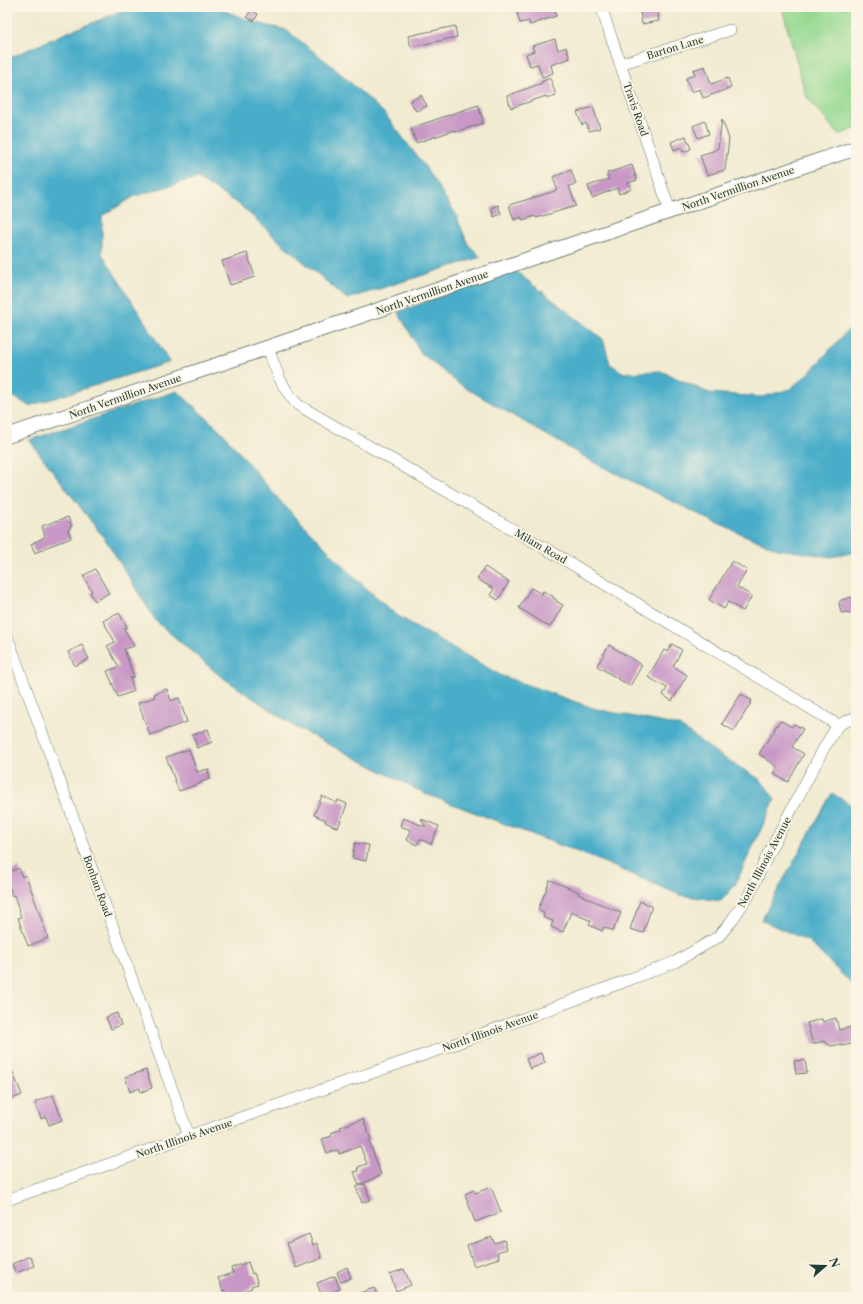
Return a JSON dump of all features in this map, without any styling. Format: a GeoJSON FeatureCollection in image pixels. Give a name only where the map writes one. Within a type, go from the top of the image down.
{"type":"FeatureCollection","features":[{"type":"Feature","properties":{"kind":"street","name":"Travis Road"},"geometry":{"type":"LineString","coordinates":[[601,7],[670,211]]}},
{"type":"Feature","properties":{"kind":"street","name":"Barton Lane"},"geometry":{"type":"LineString","coordinates":[[620,64],[730,30]]}},
{"type":"Feature","properties":{"kind":"street","name":"North Vermillion Avenue"},"geometry":{"type":"LineString","coordinates":[[7,436],[856,148]]}},
{"type":"Feature","properties":{"kind":"street","name":"Milam Road"},"geometry":{"type":"LineString","coordinates":[[268,347],[286,391],[298,406],[560,557],[838,725]]}},
{"type":"Feature","properties":{"kind":"street","name":"Bonhan Road"},"geometry":{"type":"LineString","coordinates":[[7,636],[189,1136]]}},
{"type":"Feature","properties":{"kind":"street"},"geometry":{"type":"LineString","coordinates":[[838,725],[856,718]]}},
{"type":"Feature","properties":{"kind":"street","name":"North Illinois Avenue"},"geometry":{"type":"LineString","coordinates":[[7,1200],[434,1051],[675,962],[718,937],[730,923],[749,895],[776,839],[825,746],[838,725]]}},
{"type":"Feature","properties":{"kind":"green space"},"geometry":{"type":"Polygon","coordinates":[[[782,7],[856,7],[856,128],[839,135],[806,96],[782,7]]]}},
{"type":"Feature","properties":{"kind":"water"},"geometry":{"type":"Polygon","coordinates":[[[127,7],[214,7],[257,23],[286,30],[331,65],[384,113],[426,168],[455,213],[468,244],[481,257],[347,299],[279,241],[240,205],[197,178],[135,196],[102,216],[102,254],[170,362],[29,406],[7,393],[7,59],[68,32],[123,11],[127,7]]]}},
{"type":"Feature","properties":{"kind":"water"},"geometry":{"type":"Polygon","coordinates":[[[514,270],[603,339],[610,364],[624,373],[661,371],[709,393],[762,397],[790,389],[809,373],[856,321],[856,552],[831,557],[778,549],[720,525],[593,462],[459,384],[421,353],[398,312],[514,270]]]}},
{"type":"Feature","properties":{"kind":"water"},"geometry":{"type":"Polygon","coordinates":[[[177,391],[222,432],[281,502],[356,579],[398,616],[502,676],[596,709],[679,726],[724,758],[761,780],[775,799],[735,885],[721,901],[680,895],[596,859],[426,794],[297,728],[219,675],[156,621],[107,542],[29,440],[177,391]]]}},
{"type":"Feature","properties":{"kind":"water"},"geometry":{"type":"Polygon","coordinates":[[[832,793],[856,808],[856,988],[808,941],[761,920],[832,793]]]}},
{"type":"Feature","properties":{"kind":"building"},"geometry":{"type":"Polygon","coordinates":[[[526,7],[554,7],[556,16],[530,25],[529,21],[520,23],[516,10],[526,7]]]}},
{"type":"Feature","properties":{"kind":"building"},"geometry":{"type":"Polygon","coordinates":[[[641,7],[657,7],[659,21],[642,24],[640,11],[642,11],[641,7]]]}},
{"type":"Feature","properties":{"kind":"building"},"geometry":{"type":"Polygon","coordinates":[[[251,10],[258,14],[254,21],[247,17],[251,10]]]}},
{"type":"Feature","properties":{"kind":"building"},"geometry":{"type":"Polygon","coordinates":[[[455,26],[457,37],[411,47],[408,36],[455,26]]]}},
{"type":"Feature","properties":{"kind":"building"},"geometry":{"type":"Polygon","coordinates":[[[555,39],[558,50],[566,47],[570,58],[551,65],[553,73],[542,77],[538,64],[530,66],[526,54],[534,51],[532,46],[555,39]]]}},
{"type":"Feature","properties":{"kind":"building"},"geometry":{"type":"Polygon","coordinates":[[[705,66],[711,84],[728,78],[731,88],[703,98],[700,89],[691,92],[686,78],[695,75],[693,70],[705,66]]]}},
{"type":"Feature","properties":{"kind":"building"},"geometry":{"type":"Polygon","coordinates":[[[550,78],[556,95],[547,98],[546,96],[511,108],[507,96],[542,83],[541,82],[550,78]]]}},
{"type":"Feature","properties":{"kind":"building"},"geometry":{"type":"Polygon","coordinates":[[[421,95],[427,106],[416,111],[410,101],[421,95]]]}},
{"type":"Feature","properties":{"kind":"building"},"geometry":{"type":"Polygon","coordinates":[[[478,105],[483,123],[456,132],[455,130],[416,143],[411,128],[478,105]]]}},
{"type":"Feature","properties":{"kind":"building"},"geometry":{"type":"Polygon","coordinates":[[[593,107],[600,128],[589,131],[586,123],[582,125],[577,112],[593,107]]]}},
{"type":"Feature","properties":{"kind":"building"},"geometry":{"type":"Polygon","coordinates":[[[722,119],[729,139],[725,170],[707,175],[700,155],[718,148],[722,119]]]}},
{"type":"Feature","properties":{"kind":"building"},"geometry":{"type":"Polygon","coordinates":[[[705,121],[709,134],[698,138],[693,126],[705,121]]]}},
{"type":"Feature","properties":{"kind":"building"},"geometry":{"type":"Polygon","coordinates":[[[686,136],[691,149],[683,152],[681,147],[674,150],[671,142],[686,136]]]}},
{"type":"Feature","properties":{"kind":"building"},"geometry":{"type":"Polygon","coordinates":[[[632,165],[637,180],[628,183],[631,189],[619,194],[617,188],[592,198],[588,186],[609,179],[607,173],[632,165]]]}},
{"type":"Feature","properties":{"kind":"building"},"geometry":{"type":"Polygon","coordinates":[[[571,170],[576,184],[569,186],[576,206],[536,218],[535,216],[522,220],[522,217],[514,220],[509,205],[555,191],[557,189],[553,177],[571,170]]]}},
{"type":"Feature","properties":{"kind":"building"},"geometry":{"type":"Polygon","coordinates":[[[498,205],[501,214],[494,217],[491,208],[498,205]]]}},
{"type":"Feature","properties":{"kind":"building"},"geometry":{"type":"Polygon","coordinates":[[[247,253],[255,277],[230,285],[222,261],[247,253]]]}},
{"type":"Feature","properties":{"kind":"building"},"geometry":{"type":"Polygon","coordinates":[[[68,517],[72,526],[68,530],[71,538],[35,553],[31,544],[45,537],[42,526],[68,517]]]}},
{"type":"Feature","properties":{"kind":"building"},"geometry":{"type":"Polygon","coordinates":[[[732,561],[747,570],[737,587],[752,596],[743,611],[728,602],[724,609],[709,600],[732,561]]]}},
{"type":"Feature","properties":{"kind":"building"},"geometry":{"type":"Polygon","coordinates":[[[485,567],[509,582],[498,600],[490,595],[494,589],[477,579],[485,567]]]}},
{"type":"Feature","properties":{"kind":"building"},"geometry":{"type":"Polygon","coordinates":[[[95,569],[109,593],[95,601],[83,576],[95,569]]]}},
{"type":"Feature","properties":{"kind":"building"},"geometry":{"type":"Polygon","coordinates":[[[531,588],[542,594],[543,591],[554,597],[553,598],[557,600],[556,601],[563,605],[550,627],[519,608],[531,588]]]}},
{"type":"Feature","properties":{"kind":"building"},"geometry":{"type":"Polygon","coordinates":[[[856,596],[856,612],[848,614],[848,612],[841,613],[839,603],[841,600],[856,596]]]}},
{"type":"Feature","properties":{"kind":"building"},"geometry":{"type":"Polygon","coordinates":[[[119,613],[127,627],[124,629],[134,646],[124,649],[134,677],[130,678],[134,691],[118,697],[107,671],[119,667],[107,646],[115,642],[103,621],[119,613]]]}},
{"type":"Feature","properties":{"kind":"building"},"geometry":{"type":"Polygon","coordinates":[[[672,644],[682,650],[673,666],[687,675],[672,701],[663,695],[667,688],[648,677],[664,650],[667,652],[672,644]]]}},
{"type":"Feature","properties":{"kind":"building"},"geometry":{"type":"Polygon","coordinates":[[[82,645],[89,659],[75,666],[68,652],[82,645]]]}},
{"type":"Feature","properties":{"kind":"building"},"geometry":{"type":"Polygon","coordinates":[[[609,645],[642,665],[630,686],[597,666],[609,645]]]}},
{"type":"Feature","properties":{"kind":"building"},"geometry":{"type":"Polygon","coordinates":[[[167,689],[171,701],[179,698],[187,722],[150,735],[138,703],[155,697],[154,694],[167,689]]]}},
{"type":"Feature","properties":{"kind":"building"},"geometry":{"type":"Polygon","coordinates":[[[741,694],[752,701],[734,731],[722,724],[741,694]]]}},
{"type":"Feature","properties":{"kind":"building"},"geometry":{"type":"Polygon","coordinates":[[[780,720],[792,727],[794,724],[803,729],[792,747],[804,754],[788,782],[774,774],[778,767],[759,754],[780,720]]]}},
{"type":"Feature","properties":{"kind":"building"},"geometry":{"type":"Polygon","coordinates":[[[208,729],[212,742],[197,748],[193,735],[208,729]]]}},
{"type":"Feature","properties":{"kind":"building"},"geometry":{"type":"Polygon","coordinates":[[[189,749],[197,772],[208,769],[210,779],[179,791],[166,757],[189,749]]]}},
{"type":"Feature","properties":{"kind":"building"},"geometry":{"type":"Polygon","coordinates":[[[322,796],[337,803],[338,800],[347,804],[338,828],[325,822],[326,820],[314,815],[322,796]]]}},
{"type":"Feature","properties":{"kind":"building"},"geometry":{"type":"Polygon","coordinates":[[[403,818],[426,827],[421,819],[439,826],[431,844],[420,839],[417,845],[407,840],[411,830],[400,826],[403,818]]]}},
{"type":"Feature","properties":{"kind":"building"},"geometry":{"type":"Polygon","coordinates":[[[355,843],[369,845],[366,861],[352,858],[355,843]]]}},
{"type":"Feature","properties":{"kind":"building"},"geometry":{"type":"Polygon","coordinates":[[[19,868],[22,877],[26,875],[48,938],[28,946],[18,918],[21,917],[14,895],[12,896],[10,888],[7,889],[7,873],[19,868]]]}},
{"type":"Feature","properties":{"kind":"building"},"geometry":{"type":"Polygon","coordinates":[[[550,880],[579,892],[578,894],[621,913],[613,931],[604,927],[602,931],[589,925],[591,921],[571,912],[563,932],[551,927],[553,921],[543,917],[544,913],[538,910],[550,880]]]}},
{"type":"Feature","properties":{"kind":"building"},"geometry":{"type":"Polygon","coordinates":[[[640,901],[652,906],[643,933],[630,929],[640,901]]]}},
{"type":"Feature","properties":{"kind":"building"},"geometry":{"type":"Polygon","coordinates":[[[117,1013],[121,1025],[111,1029],[106,1017],[117,1013]]]}},
{"type":"Feature","properties":{"kind":"building"},"geometry":{"type":"Polygon","coordinates":[[[836,1018],[839,1030],[856,1026],[856,1043],[842,1046],[842,1044],[831,1046],[824,1041],[813,1044],[807,1023],[822,1019],[823,1022],[836,1018]]]}},
{"type":"Feature","properties":{"kind":"building"},"geometry":{"type":"Polygon","coordinates":[[[541,1053],[545,1063],[530,1069],[526,1059],[541,1053]]]}},
{"type":"Feature","properties":{"kind":"building"},"geometry":{"type":"Polygon","coordinates":[[[7,1058],[22,1095],[7,1101],[7,1058]]]}},
{"type":"Feature","properties":{"kind":"building"},"geometry":{"type":"Polygon","coordinates":[[[805,1060],[807,1073],[796,1074],[794,1061],[805,1060]]]}},
{"type":"Feature","properties":{"kind":"building"},"geometry":{"type":"Polygon","coordinates":[[[146,1070],[152,1088],[141,1092],[140,1088],[130,1092],[125,1077],[146,1070]]]}},
{"type":"Feature","properties":{"kind":"building"},"geometry":{"type":"Polygon","coordinates":[[[53,1095],[62,1120],[49,1125],[46,1117],[41,1119],[35,1102],[53,1095]]]}},
{"type":"Feature","properties":{"kind":"building"},"geometry":{"type":"Polygon","coordinates":[[[363,1119],[381,1175],[359,1185],[354,1172],[359,1171],[358,1167],[367,1164],[360,1146],[339,1154],[338,1150],[327,1153],[322,1139],[332,1136],[331,1133],[341,1129],[340,1127],[363,1119]]]}},
{"type":"Feature","properties":{"kind":"building"},"geometry":{"type":"Polygon","coordinates":[[[365,1184],[370,1200],[362,1203],[356,1187],[365,1184]]]}},
{"type":"Feature","properties":{"kind":"building"},"geometry":{"type":"Polygon","coordinates":[[[491,1187],[501,1212],[475,1222],[465,1194],[474,1190],[475,1193],[491,1187]]]}},
{"type":"Feature","properties":{"kind":"building"},"geometry":{"type":"Polygon","coordinates":[[[309,1234],[313,1245],[317,1243],[322,1258],[296,1268],[287,1243],[309,1234]]]}},
{"type":"Feature","properties":{"kind":"building"},"geometry":{"type":"Polygon","coordinates":[[[492,1237],[494,1243],[504,1240],[507,1249],[497,1252],[499,1258],[474,1266],[467,1245],[492,1237]]]}},
{"type":"Feature","properties":{"kind":"building"},"geometry":{"type":"Polygon","coordinates":[[[30,1256],[34,1266],[16,1273],[12,1264],[30,1256]]]}},
{"type":"Feature","properties":{"kind":"building"},"geometry":{"type":"Polygon","coordinates":[[[248,1262],[252,1274],[254,1273],[258,1284],[251,1286],[252,1288],[227,1297],[218,1278],[233,1273],[231,1268],[248,1262]]]}},
{"type":"Feature","properties":{"kind":"building"},"geometry":{"type":"Polygon","coordinates":[[[347,1267],[351,1278],[341,1282],[337,1272],[347,1267]]]}},
{"type":"Feature","properties":{"kind":"building"},"geometry":{"type":"Polygon","coordinates":[[[404,1269],[411,1285],[396,1291],[390,1274],[404,1269]]]}},
{"type":"Feature","properties":{"kind":"building"},"geometry":{"type":"Polygon","coordinates":[[[335,1276],[340,1289],[329,1293],[331,1297],[322,1297],[317,1283],[335,1276]]]}},
{"type":"Feature","properties":{"kind":"building"},"geometry":{"type":"Polygon","coordinates":[[[374,1288],[378,1297],[351,1297],[351,1296],[374,1288]]]}}]}
